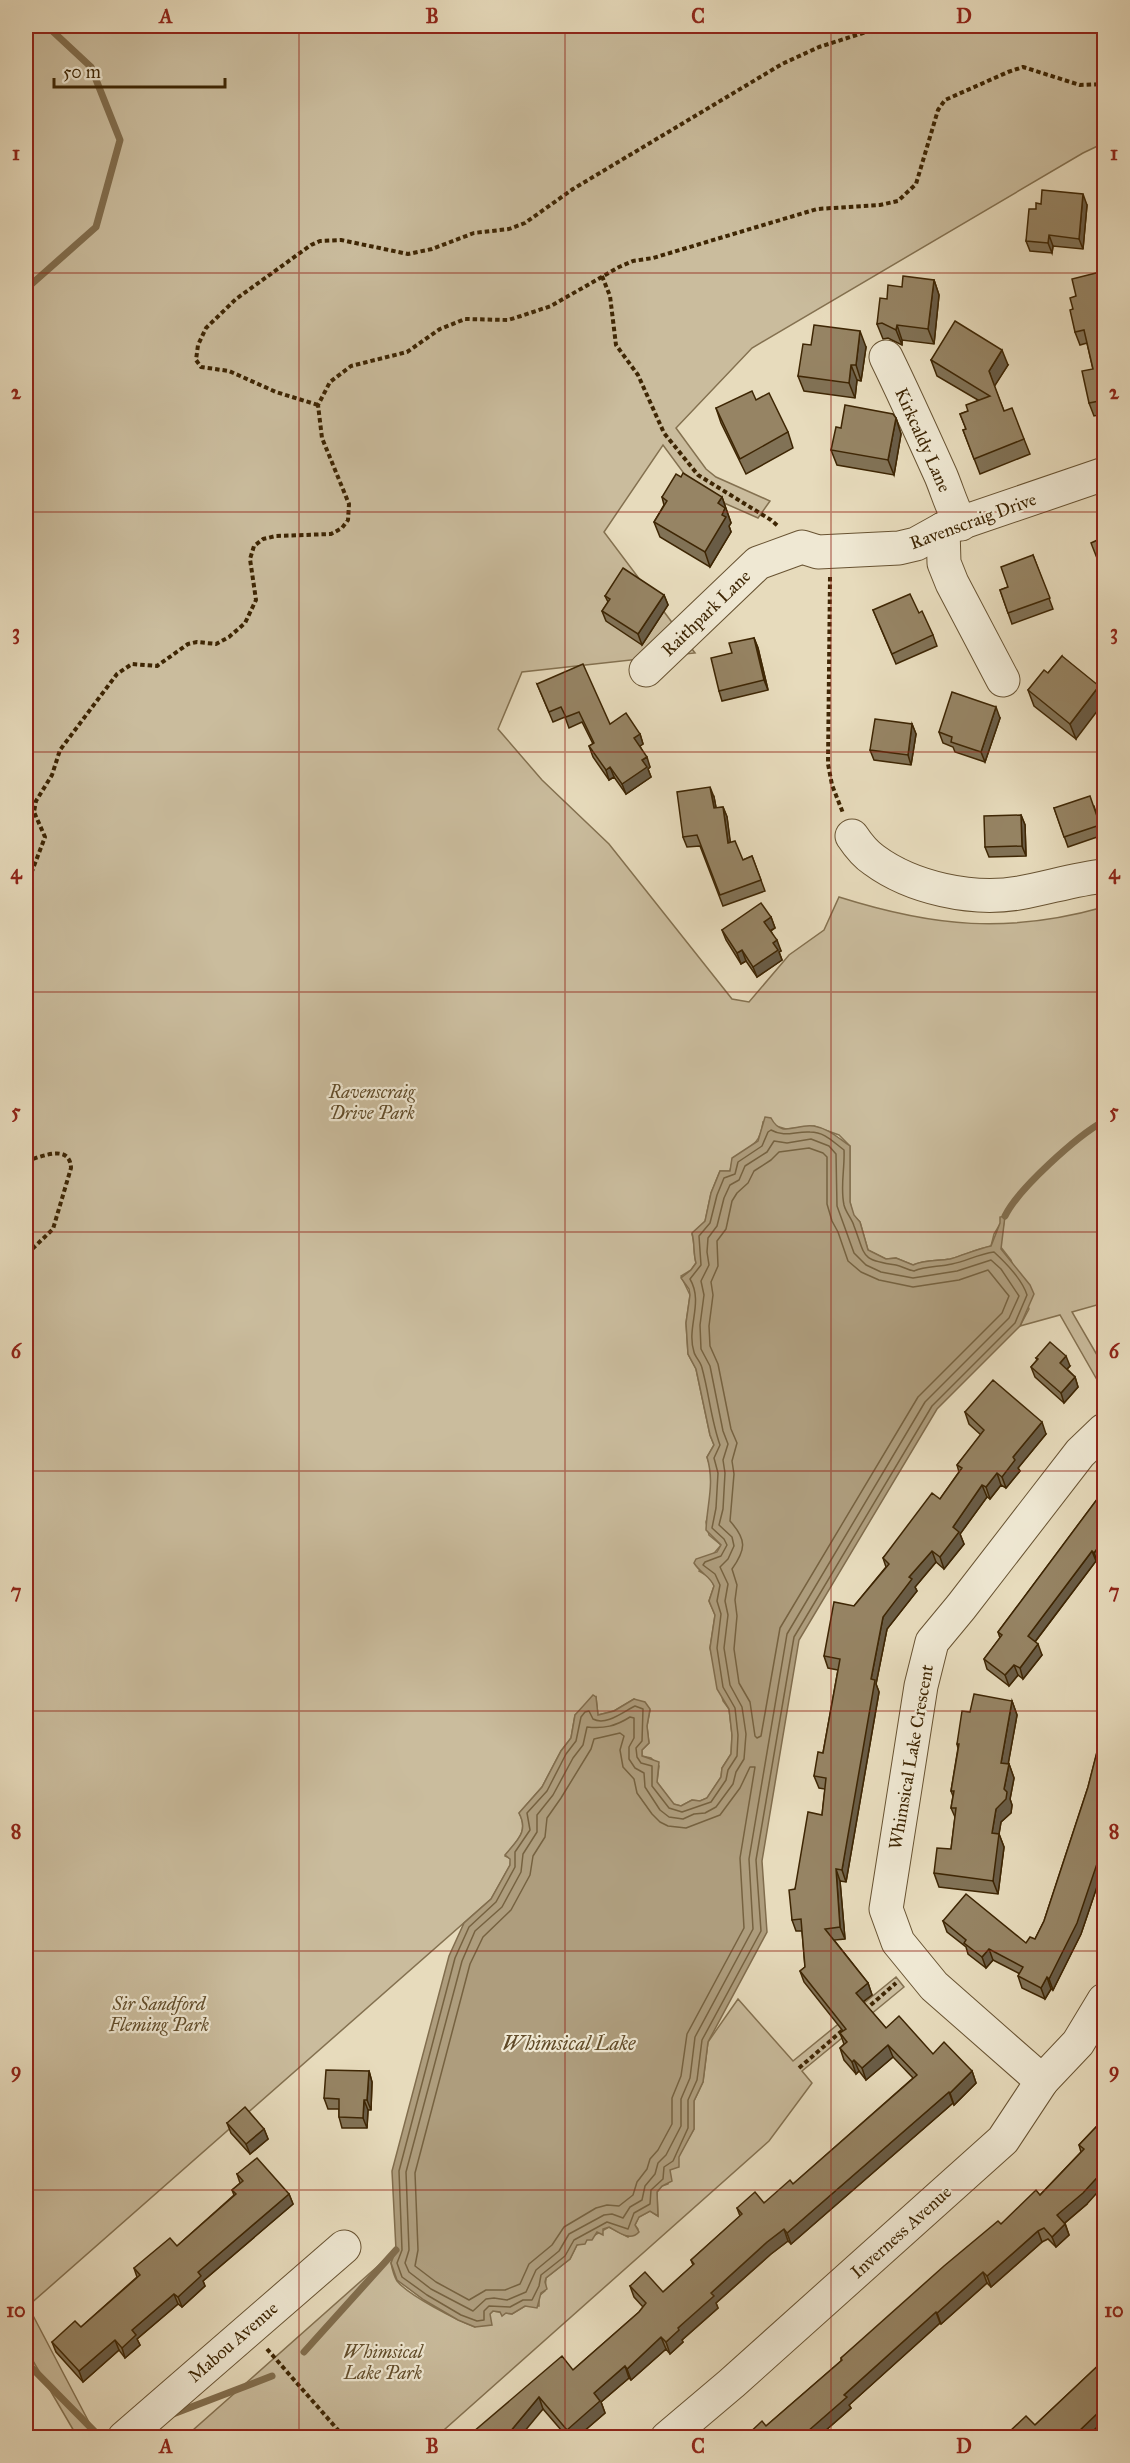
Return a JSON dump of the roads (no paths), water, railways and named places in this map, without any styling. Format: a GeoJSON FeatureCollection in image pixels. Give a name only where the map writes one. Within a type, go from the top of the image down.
{"type":"FeatureCollection","features":[{"type":"Feature","properties":{"kind":"street","name":"Kirkcaldy Lane"},"geometry":{"type":"LineString","coordinates":[[886,357],[948,492],[952,526]]}},
{"type":"Feature","properties":{"kind":"street","name":"Ravenscraig Drive"},"geometry":{"type":"LineString","coordinates":[[810,550],[899,548],[916,544],[952,526],[1104,474]]}},
{"type":"Feature","properties":{"kind":"street"},"geometry":{"type":"LineString","coordinates":[[952,526],[944,563],[952,583],[1004,680]]}},
{"type":"Feature","properties":{"kind":"street","name":"Raithpark Lane"},"geometry":{"type":"LineString","coordinates":[[646,670],[758,563],[810,550]]}},
{"type":"Feature","properties":{"kind":"street"},"geometry":{"type":"LineString","coordinates":[[852,836],[873,859],[894,872],[917,881],[975,894],[1018,893],[1104,876]]}},
{"type":"Feature","properties":{"kind":"street","name":"Whimsical Lake Crescent"},"geometry":{"type":"LineString","coordinates":[[1042,2082],[934,1986],[898,1942],[886,1909],[921,1686],[932,1642],[1080,1453],[1104,1430]]}},
{"type":"Feature","properties":{"kind":"street","name":"Inverness Avenue"},"geometry":{"type":"LineString","coordinates":[[667,2438],[749,2368],[1003,2140],[1042,2082],[1078,2043],[1104,2000]]}},
{"type":"Feature","properties":{"kind":"street","name":"Mabou Avenue"},"geometry":{"type":"LineString","coordinates":[[124,2438],[344,2247]]}},
{"type":"Feature","properties":{"kind":"water","name":"Whimsical Lake"},"geometry":{"type":"Polygon","coordinates":[[[765,1117],[771,1118],[780,1128],[785,1129],[820,1127],[850,1146],[850,1202],[854,1215],[860,1222],[868,1250],[886,1259],[896,1258],[913,1265],[926,1261],[950,1259],[991,1246],[1000,1217],[1005,1216],[1001,1249],[1030,1285],[1034,1294],[1020,1326],[937,1409],[799,1640],[762,1861],[767,1932],[708,2042],[703,2082],[694,2101],[694,2129],[679,2157],[679,2167],[670,2170],[672,2181],[662,2186],[657,2192],[658,2216],[650,2211],[639,2217],[635,2225],[639,2232],[632,2236],[624,2235],[609,2227],[603,2229],[603,2235],[597,2232],[592,2240],[577,2245],[570,2259],[546,2278],[547,2289],[541,2293],[537,2308],[525,2306],[512,2314],[506,2313],[502,2316],[500,2312],[493,2311],[490,2314],[492,2325],[475,2327],[424,2300],[397,2280],[391,2263],[396,2250],[392,2171],[449,1956],[464,1923],[491,1899],[510,1865],[510,1859],[505,1855],[522,1831],[523,1825],[519,1813],[542,1787],[561,1751],[571,1738],[575,1715],[593,1695],[596,1697],[598,1715],[614,1711],[634,1699],[645,1702],[650,1709],[647,1726],[649,1743],[642,1750],[642,1756],[659,1762],[657,1782],[674,1804],[681,1806],[692,1800],[700,1801],[707,1798],[721,1777],[722,1768],[731,1754],[732,1735],[729,1709],[717,1689],[710,1648],[715,1615],[709,1601],[714,1586],[694,1563],[696,1559],[717,1552],[721,1545],[706,1530],[710,1485],[707,1457],[714,1445],[696,1369],[688,1354],[686,1323],[690,1295],[689,1289],[681,1278],[696,1263],[692,1233],[705,1221],[711,1193],[720,1171],[730,1171],[732,1158],[758,1141],[765,1117]]]}},
{"type":"Feature","properties":{"kind":"waterway"},"geometry":{"type":"LineString","coordinates":[[26,289],[96,227],[120,140],[91,67],[47,26]]}},
{"type":"Feature","properties":{"kind":"waterway"},"geometry":{"type":"LineString","coordinates":[[1005,1216],[1022,1192],[1049,1164],[1079,1138],[1104,1121]]}},
{"type":"Feature","properties":{"kind":"waterway"},"geometry":{"type":"LineString","coordinates":[[304,2352],[396,2250]]}},
{"type":"Feature","properties":{"kind":"waterway"},"geometry":{"type":"LineString","coordinates":[[26,2362],[101,2438]]}},
{"type":"Feature","properties":{"kind":"waterway"},"geometry":{"type":"LineString","coordinates":[[173,2414],[272,2376]]}},
{"type":"Feature","properties":{"kind":"park label","name":"Ravenscraig Drive Park"},"geometry":{"type":"Point","coordinates":[372,1102]}},
{"type":"Feature","properties":{"kind":"park label","name":"Sir Sandford Fleming Park"},"geometry":{"type":"Point","coordinates":[159,2014]}},
{"type":"Feature","properties":{"kind":"park label","name":"Whimsical Lake Park"},"geometry":{"type":"Point","coordinates":[383,2362]}}]}
